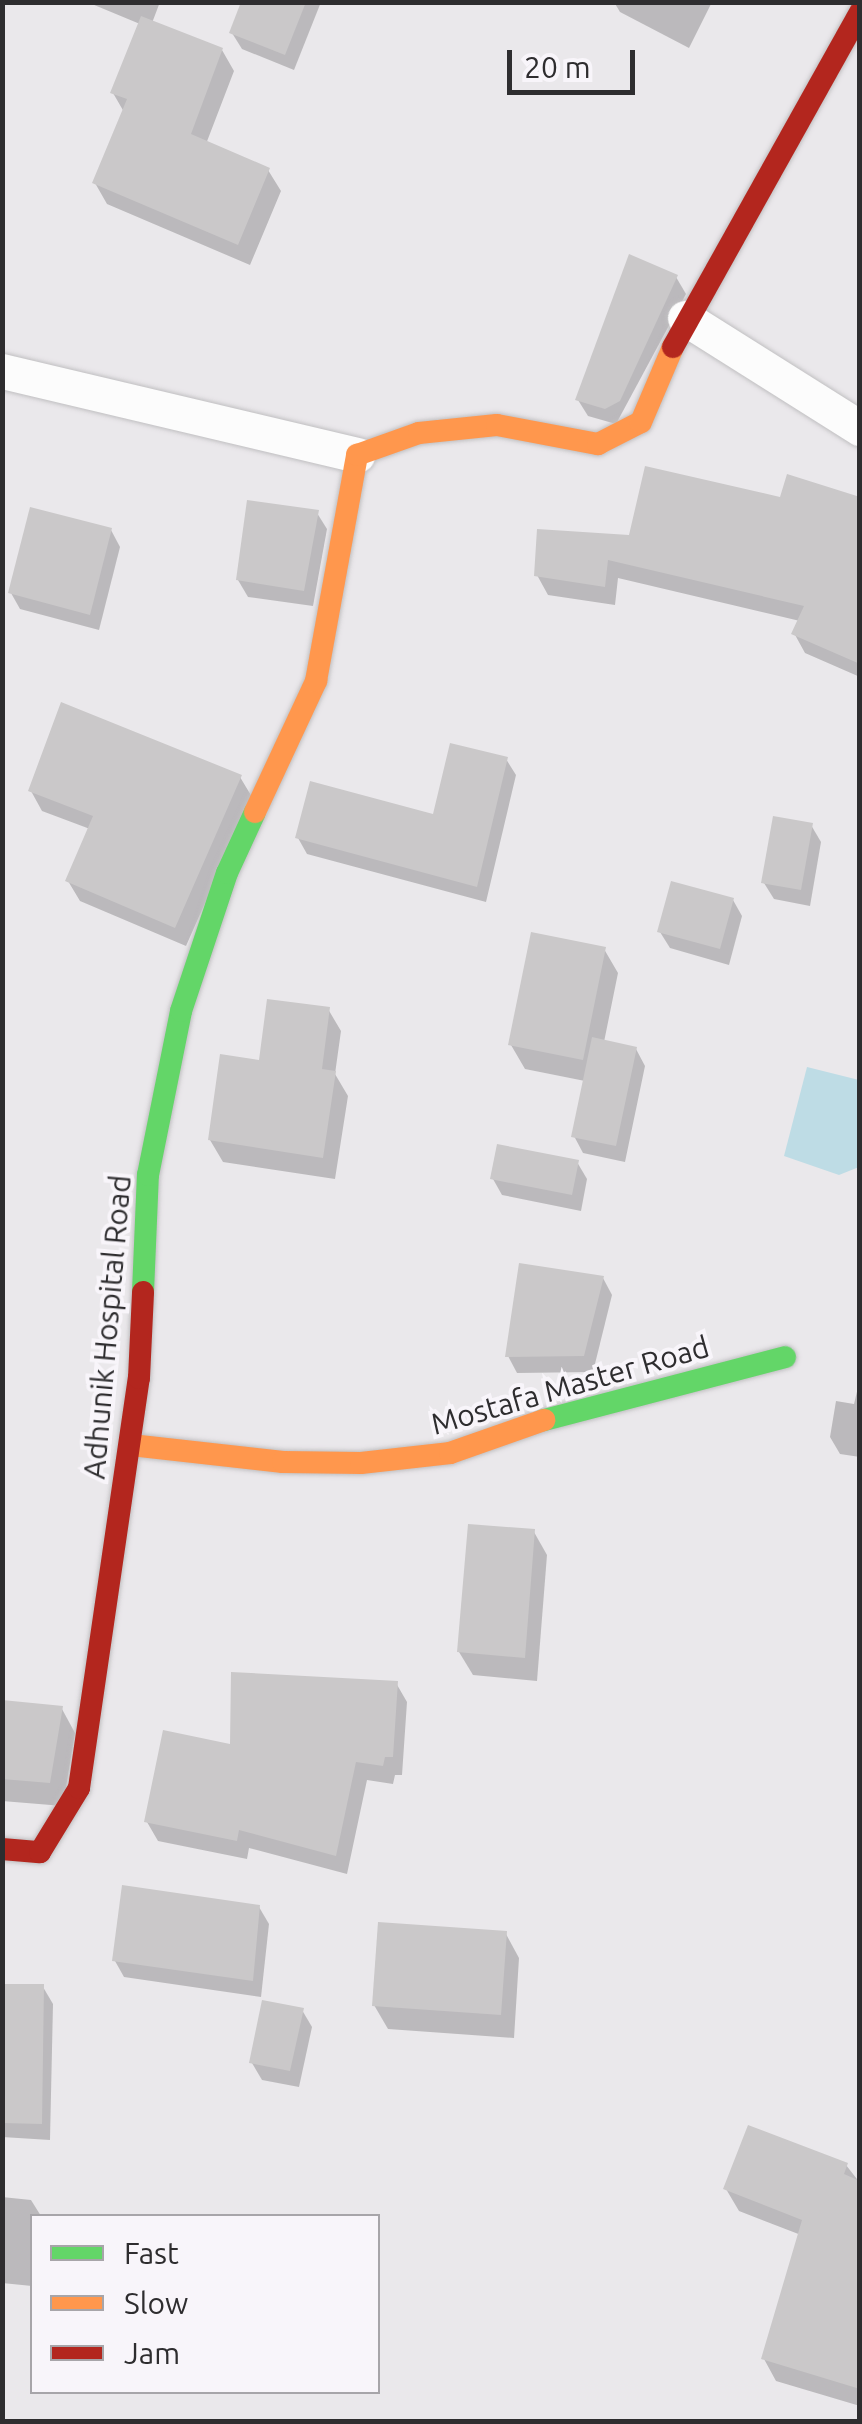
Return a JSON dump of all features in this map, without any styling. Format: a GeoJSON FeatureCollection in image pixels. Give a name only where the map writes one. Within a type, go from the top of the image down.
{"type":"FeatureCollection","features":[{"type":"Feature","properties":{"kind":"street"},"geometry":{"type":"LineString","coordinates":[[2,372],[357,454],[419,434],[497,425],[598,444],[642,422],[685,318],[860,12]]}},
{"type":"Feature","properties":{"kind":"street"},"geometry":{"type":"LineString","coordinates":[[685,318],[860,428]]}},
{"type":"Feature","properties":{"kind":"street","name":"Adhunik Hospital Road"},"geometry":{"type":"LineString","coordinates":[[2,1849],[40,1852],[79,1788],[131,1445],[148,1175],[181,1012],[227,872],[316,680],[357,454]]}},
{"type":"Feature","properties":{"kind":"street","name":"Mostafa Master Road"},"geometry":{"type":"LineString","coordinates":[[131,1445],[283,1462],[361,1463],[450,1453],[513,1428],[785,1357]]}},
{"type":"Feature","properties":{"kind":"water"},"geometry":{"type":"Polygon","coordinates":[[[807,1067],[859,1080],[859,1167],[839,1175],[784,1156],[807,1067]]]}},
{"type":"Feature","properties":{"kind":"building"},"geometry":{"type":"Polygon","coordinates":[[[241,2],[306,2],[285,55],[229,33],[241,2]]]}},
{"type":"Feature","properties":{"kind":"building"},"geometry":{"type":"Polygon","coordinates":[[[141,16],[223,48],[191,134],[270,168],[238,245],[92,183],[127,99],[110,93],[141,16]]]}},
{"type":"Feature","properties":{"kind":"building"},"geometry":{"type":"Polygon","coordinates":[[[629,254],[678,275],[620,401],[605,409],[575,400],[629,254]]]}},
{"type":"Feature","properties":{"kind":"building"},"geometry":{"type":"Polygon","coordinates":[[[645,466],[780,497],[787,474],[860,497],[860,664],[791,634],[804,606],[608,560],[605,587],[534,576],[537,529],[629,535],[645,466]]]}},
{"type":"Feature","properties":{"kind":"building"},"geometry":{"type":"Polygon","coordinates":[[[247,500],[319,510],[304,591],[236,580],[247,500]]]}},
{"type":"Feature","properties":{"kind":"building"},"geometry":{"type":"Polygon","coordinates":[[[30,507],[112,528],[90,615],[8,593],[30,507]]]}},
{"type":"Feature","properties":{"kind":"building"},"geometry":{"type":"Polygon","coordinates":[[[61,702],[242,775],[175,928],[65,881],[93,816],[28,791],[61,702]]]}},
{"type":"Feature","properties":{"kind":"building"},"geometry":{"type":"Polygon","coordinates":[[[450,743],[508,757],[477,887],[295,838],[310,781],[433,814],[450,743]]]}},
{"type":"Feature","properties":{"kind":"building"},"geometry":{"type":"Polygon","coordinates":[[[773,816],[813,823],[801,890],[761,883],[773,816]]]}},
{"type":"Feature","properties":{"kind":"building"},"geometry":{"type":"Polygon","coordinates":[[[671,881],[734,898],[720,949],[657,932],[671,881]]]}},
{"type":"Feature","properties":{"kind":"building"},"geometry":{"type":"Polygon","coordinates":[[[531,932],[606,947],[583,1060],[508,1045],[531,932]]]}},
{"type":"Feature","properties":{"kind":"building"},"geometry":{"type":"Polygon","coordinates":[[[267,999],[330,1007],[322,1069],[336,1071],[323,1158],[208,1140],[220,1054],[259,1060],[267,999]]]}},
{"type":"Feature","properties":{"kind":"building"},"geometry":{"type":"Polygon","coordinates":[[[592,1037],[637,1047],[616,1146],[571,1137],[592,1037]]]}},
{"type":"Feature","properties":{"kind":"building"},"geometry":{"type":"Polygon","coordinates":[[[497,1144],[579,1160],[572,1195],[490,1179],[497,1144]]]}},
{"type":"Feature","properties":{"kind":"building"},"geometry":{"type":"Polygon","coordinates":[[[519,1263],[604,1276],[584,1356],[505,1357],[519,1263]]]}},
{"type":"Feature","properties":{"kind":"building"},"geometry":{"type":"Polygon","coordinates":[[[468,1524],[535,1529],[525,1658],[457,1652],[468,1524]]]}},
{"type":"Feature","properties":{"kind":"building"},"geometry":{"type":"Polygon","coordinates":[[[231,1672],[398,1681],[393,1757],[385,1757],[383,1766],[356,1762],[336,1856],[239,1830],[237,1841],[144,1822],[163,1730],[230,1744],[231,1672]]]}},
{"type":"Feature","properties":{"kind":"building"},"geometry":{"type":"Polygon","coordinates":[[[2,1700],[63,1706],[50,1783],[2,1779],[2,1700]]]}},
{"type":"Feature","properties":{"kind":"building"},"geometry":{"type":"Polygon","coordinates":[[[122,1885],[260,1905],[253,1981],[112,1961],[122,1885]]]}},
{"type":"Feature","properties":{"kind":"building"},"geometry":{"type":"Polygon","coordinates":[[[378,1922],[507,1931],[501,2015],[372,2006],[378,1922]]]}},
{"type":"Feature","properties":{"kind":"building"},"geometry":{"type":"Polygon","coordinates":[[[2,1984],[44,1984],[42,2124],[2,2123],[2,1984]]]}},
{"type":"Feature","properties":{"kind":"building"},"geometry":{"type":"Polygon","coordinates":[[[262,2000],[304,2008],[290,2071],[249,2063],[262,2000]]]}},
{"type":"Feature","properties":{"kind":"building"},"geometry":{"type":"Polygon","coordinates":[[[748,2125],[848,2163],[844,2174],[860,2181],[860,2389],[761,2359],[802,2220],[723,2189],[748,2125]]]}},
{"type":"Feature","properties":{"kind":"traffic: fast"},"geometry":{"type":"LineString","coordinates":[[143,1292],[148,1175],[181,1011],[227,873],[255,812]]}},
{"type":"Feature","properties":{"kind":"traffic: fast"},"geometry":{"type":"LineString","coordinates":[[544,1420],[785,1357]]}},
{"type":"Feature","properties":{"kind":"traffic: slow"},"geometry":{"type":"LineString","coordinates":[[255,812],[316,681],[357,455],[419,433],[497,425],[598,444],[641,422],[673,347]]}},
{"type":"Feature","properties":{"kind":"traffic: slow"},"geometry":{"type":"LineString","coordinates":[[131,1445],[283,1462],[361,1463],[450,1453],[544,1420]]}},
{"type":"Feature","properties":{"kind":"traffic: jam"},"geometry":{"type":"LineString","coordinates":[[673,347],[860,12]]}},
{"type":"Feature","properties":{"kind":"traffic: jam"},"geometry":{"type":"LineString","coordinates":[[2,1849],[40,1852],[79,1788],[139,1378],[143,1292]]}}]}
